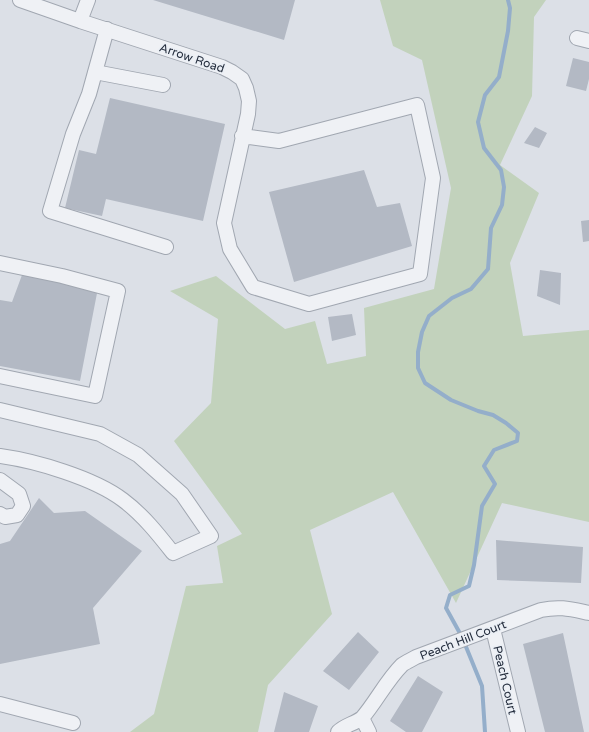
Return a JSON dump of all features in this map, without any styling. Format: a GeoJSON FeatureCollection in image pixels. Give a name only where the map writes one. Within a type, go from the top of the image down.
{"type":"FeatureCollection","features":[{"type":"Feature","properties":{"kind":"street","name":"Arrow Road"},"geometry":{"type":"LineString","coordinates":[[20,0],[222,67],[232,72],[242,80],[249,100],[248,114],[242,136],[224,223],[230,249],[253,287],[309,304],[420,274],[433,178],[417,105],[279,142],[242,136]]}},
{"type":"Feature","properties":{"kind":"street"},"geometry":{"type":"LineString","coordinates":[[80,21],[88,0]]}},
{"type":"Feature","properties":{"kind":"street"},"geometry":{"type":"LineString","coordinates":[[107,29],[89,94],[73,134],[50,211],[166,247]]}},
{"type":"Feature","properties":{"kind":"street"},"geometry":{"type":"LineString","coordinates":[[95,72],[163,85]]}},
{"type":"Feature","properties":{"kind":"street"},"geometry":{"type":"LineString","coordinates":[[0,263],[62,276],[118,291],[95,396],[0,376]]}},
{"type":"Feature","properties":{"kind":"street"},"geometry":{"type":"LineString","coordinates":[[0,410],[100,434],[138,455],[182,494],[211,536],[173,553],[145,519],[122,499],[94,483],[51,467],[0,456]]}},
{"type":"Feature","properties":{"kind":"street"},"geometry":{"type":"LineString","coordinates":[[0,480],[19,494],[23,506],[17,515],[5,517],[0,514]]}},
{"type":"Feature","properties":{"kind":"street","name":"Peach Hill Court"},"geometry":{"type":"LineString","coordinates":[[338,732],[343,727],[354,724],[362,718],[373,706],[403,664],[416,657],[541,610],[554,607],[567,608],[589,613]]}},
{"type":"Feature","properties":{"kind":"street","name":"Peach Court"},"geometry":{"type":"LineString","coordinates":[[493,629],[518,732]]}},
{"type":"Feature","properties":{"kind":"street"},"geometry":{"type":"LineString","coordinates":[[0,704],[73,723]]}},
{"type":"Feature","properties":{"kind":"street"},"geometry":{"type":"LineString","coordinates":[[362,718],[369,732]]}},
{"type":"Feature","properties":{"kind":"green space"},"geometry":{"type":"Polygon","coordinates":[[[380,0],[546,0],[534,17],[532,96],[500,165],[539,193],[510,263],[523,336],[589,330],[589,522],[502,503],[456,603],[393,492],[310,530],[332,614],[268,685],[258,732],[130,732],[154,714],[186,586],[223,583],[217,546],[242,534],[174,441],[211,403],[218,319],[170,291],[216,276],[285,329],[315,321],[327,364],[366,356],[364,308],[434,289],[451,188],[422,60],[393,46],[380,0]]]}},
{"type":"Feature","properties":{"kind":"building"},"geometry":{"type":"Polygon","coordinates":[[[153,0],[295,0],[284,40],[153,0]]]}},
{"type":"Feature","properties":{"kind":"building"},"geometry":{"type":"Polygon","coordinates":[[[573,58],[589,62],[589,79],[586,91],[566,86],[573,58]]]}},
{"type":"Feature","properties":{"kind":"building"},"geometry":{"type":"Polygon","coordinates":[[[110,98],[225,124],[203,221],[106,199],[102,216],[65,208],[79,150],[96,154],[110,98]]]}},
{"type":"Feature","properties":{"kind":"building"},"geometry":{"type":"Polygon","coordinates":[[[535,127],[547,133],[539,148],[524,143],[535,127]]]}},
{"type":"Feature","properties":{"kind":"building"},"geometry":{"type":"Polygon","coordinates":[[[364,170],[377,207],[400,203],[412,246],[294,282],[269,192],[364,170]]]}},
{"type":"Feature","properties":{"kind":"building"},"geometry":{"type":"Polygon","coordinates":[[[589,220],[589,241],[583,242],[581,221],[589,220]]]}},
{"type":"Feature","properties":{"kind":"building"},"geometry":{"type":"Polygon","coordinates":[[[540,270],[561,273],[560,305],[537,296],[540,270]]]}},
{"type":"Feature","properties":{"kind":"building"},"geometry":{"type":"Polygon","coordinates":[[[22,275],[98,288],[80,381],[0,366],[0,300],[12,302],[22,275]]]}},
{"type":"Feature","properties":{"kind":"building"},"geometry":{"type":"Polygon","coordinates":[[[352,314],[356,335],[332,341],[328,317],[352,314]]]}},
{"type":"Feature","properties":{"kind":"building"},"geometry":{"type":"Polygon","coordinates":[[[39,498],[54,513],[85,511],[142,551],[93,608],[100,644],[0,664],[0,544],[10,541],[39,498]]]}},
{"type":"Feature","properties":{"kind":"building"},"geometry":{"type":"Polygon","coordinates":[[[496,540],[583,547],[581,583],[497,580],[496,540]]]}},
{"type":"Feature","properties":{"kind":"building"},"geometry":{"type":"Polygon","coordinates":[[[358,632],[379,652],[349,690],[323,671],[358,632]]]}},
{"type":"Feature","properties":{"kind":"building"},"geometry":{"type":"Polygon","coordinates":[[[563,633],[584,732],[545,732],[523,644],[563,633]]]}},
{"type":"Feature","properties":{"kind":"building"},"geometry":{"type":"Polygon","coordinates":[[[418,676],[443,692],[422,732],[406,732],[390,721],[418,676]]]}},
{"type":"Feature","properties":{"kind":"building"},"geometry":{"type":"Polygon","coordinates":[[[284,692],[318,706],[309,732],[274,732],[284,692]]]}},
{"type":"Feature","properties":{"kind":"waterway"},"geometry":{"type":"LineString","coordinates":[[485,732],[482,686],[462,637],[446,608],[450,595],[469,586],[474,565],[482,506],[495,484],[484,466],[494,450],[517,441],[518,433],[493,415],[478,411],[451,400],[425,383],[418,368],[418,352],[422,332],[429,316],[452,298],[471,289],[488,269],[491,228],[502,205],[504,187],[501,170],[484,148],[478,122],[485,95],[499,77],[508,31],[510,8],[508,0]]}}]}
